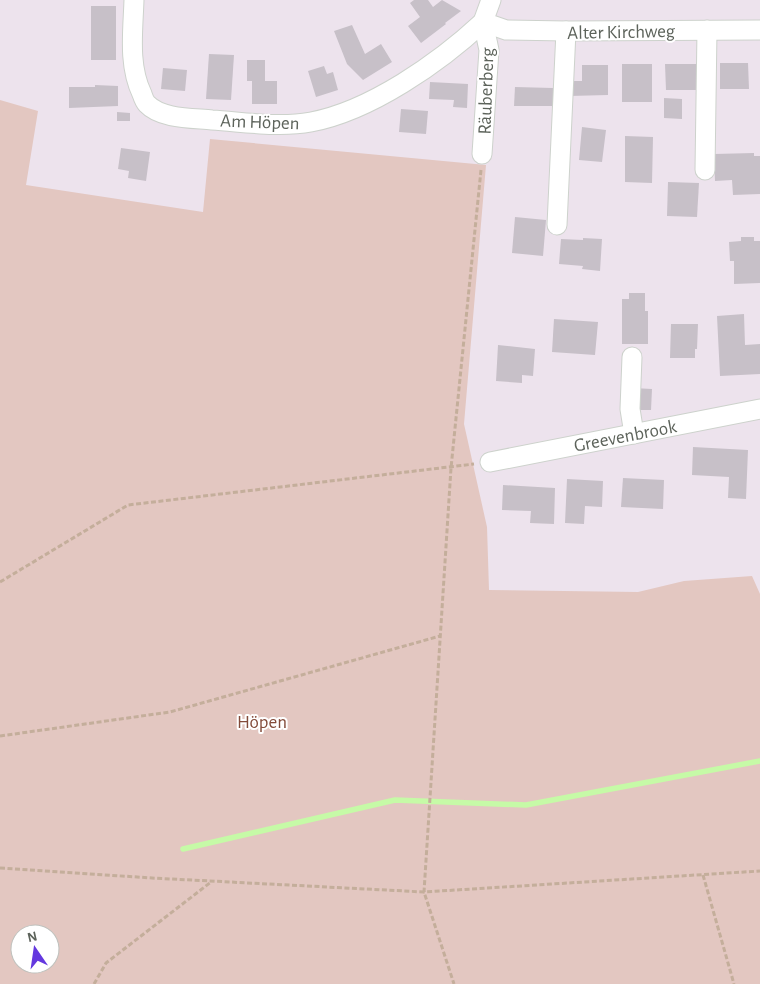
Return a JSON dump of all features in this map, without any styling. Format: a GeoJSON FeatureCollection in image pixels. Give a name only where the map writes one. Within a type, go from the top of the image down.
{"type":"FeatureCollection","features":[{"type":"Feature","properties":{"kind":"street","name":"Am Höpen"},"geometry":{"type":"LineString","coordinates":[[134,0],[133,63],[138,85],[147,104],[168,116],[273,125],[310,123],[334,116],[378,97],[415,75],[457,46],[483,22]]}},
{"type":"Feature","properties":{"kind":"street","name":"Räuberberg"},"geometry":{"type":"LineString","coordinates":[[482,154],[489,50],[483,22],[491,0]]}},
{"type":"Feature","properties":{"kind":"street","name":"Alter Kirchweg"},"geometry":{"type":"LineString","coordinates":[[483,22],[506,30],[566,32],[760,30]]}},
{"type":"Feature","properties":{"kind":"street"},"geometry":{"type":"LineString","coordinates":[[705,170],[707,30]]}},
{"type":"Feature","properties":{"kind":"street"},"geometry":{"type":"LineString","coordinates":[[557,225],[566,32]]}},
{"type":"Feature","properties":{"kind":"street"},"geometry":{"type":"LineString","coordinates":[[632,357],[630,409],[634,434]]}},
{"type":"Feature","properties":{"kind":"street","name":"Greevenbrook"},"geometry":{"type":"LineString","coordinates":[[490,462],[760,409]]}},
{"type":"Feature","properties":{"kind":"path"},"geometry":{"type":"LineString","coordinates":[[454,984],[424,892],[451,468],[482,154]]}},
{"type":"Feature","properties":{"kind":"path"},"geometry":{"type":"LineString","coordinates":[[0,582],[128,505],[490,462]]}},
{"type":"Feature","properties":{"kind":"path"},"geometry":{"type":"LineString","coordinates":[[0,736],[170,712],[440,636]]}},
{"type":"Feature","properties":{"kind":"path"},"geometry":{"type":"LineString","coordinates":[[0,868],[424,892],[760,872]]}},
{"type":"Feature","properties":{"kind":"path"},"geometry":{"type":"LineString","coordinates":[[703,875],[734,984]]}},
{"type":"Feature","properties":{"kind":"path"},"geometry":{"type":"LineString","coordinates":[[94,984],[106,963],[212,881]]}},
{"type":"Feature","properties":{"kind":"green space","name":"Höpen"},"geometry":{"type":"Polygon","coordinates":[[[0,100],[38,111],[26,185],[203,212],[210,139],[486,165],[464,424],[487,527],[489,590],[638,592],[684,581],[752,576],[760,594],[760,984],[0,984],[0,100]]]}},
{"type":"Feature","properties":{"kind":"building"},"geometry":{"type":"Polygon","coordinates":[[[414,0],[428,0],[433,7],[442,0],[461,11],[421,43],[408,26],[420,17],[410,3],[414,0]]]}},
{"type":"Feature","properties":{"kind":"building"},"geometry":{"type":"Polygon","coordinates":[[[91,6],[116,6],[116,60],[91,60],[91,6]]]}},
{"type":"Feature","properties":{"kind":"building"},"geometry":{"type":"Polygon","coordinates":[[[352,25],[365,54],[381,44],[392,62],[363,80],[347,64],[334,31],[352,25]]]}},
{"type":"Feature","properties":{"kind":"building"},"geometry":{"type":"Polygon","coordinates":[[[209,54],[234,55],[231,100],[206,99],[209,54]]]}},
{"type":"Feature","properties":{"kind":"building"},"geometry":{"type":"Polygon","coordinates":[[[247,60],[265,60],[265,81],[277,81],[277,104],[252,104],[252,81],[247,81],[247,60]]]}},
{"type":"Feature","properties":{"kind":"building"},"geometry":{"type":"Polygon","coordinates":[[[720,63],[748,63],[749,89],[720,89],[720,63]]]}},
{"type":"Feature","properties":{"kind":"building"},"geometry":{"type":"Polygon","coordinates":[[[622,64],[652,64],[652,102],[622,102],[622,64]]]}},
{"type":"Feature","properties":{"kind":"building"},"geometry":{"type":"Polygon","coordinates":[[[665,64],[697,64],[697,90],[666,90],[665,64]]]}},
{"type":"Feature","properties":{"kind":"building"},"geometry":{"type":"Polygon","coordinates":[[[582,65],[608,65],[608,95],[569,96],[569,81],[582,81],[582,65]]]}},
{"type":"Feature","properties":{"kind":"building"},"geometry":{"type":"Polygon","coordinates":[[[324,66],[327,74],[333,72],[338,90],[316,97],[308,71],[324,66]]]}},
{"type":"Feature","properties":{"kind":"building"},"geometry":{"type":"Polygon","coordinates":[[[163,68],[187,70],[185,91],[161,89],[163,68]]]}},
{"type":"Feature","properties":{"kind":"building"},"geometry":{"type":"Polygon","coordinates":[[[430,82],[468,84],[467,108],[453,107],[454,100],[429,99],[430,82]]]}},
{"type":"Feature","properties":{"kind":"building"},"geometry":{"type":"Polygon","coordinates":[[[95,85],[118,86],[118,106],[69,108],[69,87],[95,87],[95,85]]]}},
{"type":"Feature","properties":{"kind":"building"},"geometry":{"type":"Polygon","coordinates":[[[515,87],[553,88],[553,106],[514,106],[515,87]]]}},
{"type":"Feature","properties":{"kind":"building"},"geometry":{"type":"Polygon","coordinates":[[[664,98],[682,99],[682,119],[664,118],[664,98]]]}},
{"type":"Feature","properties":{"kind":"building"},"geometry":{"type":"Polygon","coordinates":[[[401,109],[428,111],[426,134],[399,132],[401,109]]]}},
{"type":"Feature","properties":{"kind":"building"},"geometry":{"type":"Polygon","coordinates":[[[117,112],[130,113],[130,121],[117,121],[117,112]]]}},
{"type":"Feature","properties":{"kind":"building"},"geometry":{"type":"Polygon","coordinates":[[[582,127],[606,130],[602,162],[579,160],[582,127]]]}},
{"type":"Feature","properties":{"kind":"building"},"geometry":{"type":"Polygon","coordinates":[[[625,136],[653,137],[652,183],[625,182],[625,136]]]}},
{"type":"Feature","properties":{"kind":"building"},"geometry":{"type":"Polygon","coordinates":[[[121,148],[150,152],[146,181],[128,178],[129,171],[118,169],[121,148]]]}},
{"type":"Feature","properties":{"kind":"building"},"geometry":{"type":"Polygon","coordinates":[[[754,153],[754,156],[760,156],[760,194],[733,195],[732,180],[715,181],[714,154],[754,153]]]}},
{"type":"Feature","properties":{"kind":"building"},"geometry":{"type":"Polygon","coordinates":[[[668,182],[699,183],[697,217],[667,216],[668,182]]]}},
{"type":"Feature","properties":{"kind":"building"},"geometry":{"type":"Polygon","coordinates":[[[515,217],[546,220],[543,256],[512,253],[515,217]]]}},
{"type":"Feature","properties":{"kind":"building"},"geometry":{"type":"Polygon","coordinates":[[[741,237],[754,237],[754,241],[760,241],[760,283],[734,284],[734,261],[730,261],[729,242],[741,241],[741,237]]]}},
{"type":"Feature","properties":{"kind":"building"},"geometry":{"type":"Polygon","coordinates":[[[583,238],[602,239],[600,271],[582,269],[583,266],[559,264],[561,239],[583,240],[583,238]]]}},
{"type":"Feature","properties":{"kind":"building"},"geometry":{"type":"Polygon","coordinates":[[[629,293],[645,293],[645,311],[648,311],[648,344],[622,344],[622,299],[629,299],[629,293]]]}},
{"type":"Feature","properties":{"kind":"building"},"geometry":{"type":"Polygon","coordinates":[[[744,314],[745,345],[760,344],[760,374],[720,376],[717,316],[744,314]]]}},
{"type":"Feature","properties":{"kind":"building"},"geometry":{"type":"Polygon","coordinates":[[[554,319],[598,322],[595,355],[552,352],[554,319]]]}},
{"type":"Feature","properties":{"kind":"building"},"geometry":{"type":"Polygon","coordinates":[[[671,324],[698,324],[695,358],[670,358],[671,324]]]}},
{"type":"Feature","properties":{"kind":"building"},"geometry":{"type":"Polygon","coordinates":[[[498,345],[535,349],[533,376],[522,375],[522,383],[496,381],[498,345]]]}},
{"type":"Feature","properties":{"kind":"building"},"geometry":{"type":"Polygon","coordinates":[[[633,388],[652,389],[651,410],[632,410],[633,388]]]}},
{"type":"Feature","properties":{"kind":"building"},"geometry":{"type":"Polygon","coordinates":[[[693,447],[748,450],[746,499],[728,498],[729,477],[692,475],[693,447]]]}},
{"type":"Feature","properties":{"kind":"building"},"geometry":{"type":"Polygon","coordinates":[[[623,478],[664,480],[663,509],[621,507],[623,478]]]}},
{"type":"Feature","properties":{"kind":"building"},"geometry":{"type":"Polygon","coordinates":[[[567,479],[603,481],[602,507],[585,506],[584,524],[565,523],[567,479]]]}},
{"type":"Feature","properties":{"kind":"building"},"geometry":{"type":"Polygon","coordinates":[[[503,485],[555,488],[554,524],[530,523],[531,511],[502,510],[503,485]]]}},
{"type":"Feature","properties":{"kind":"waterway"},"geometry":{"type":"LineString","coordinates":[[183,849],[395,800],[526,805],[760,761]]}}]}
